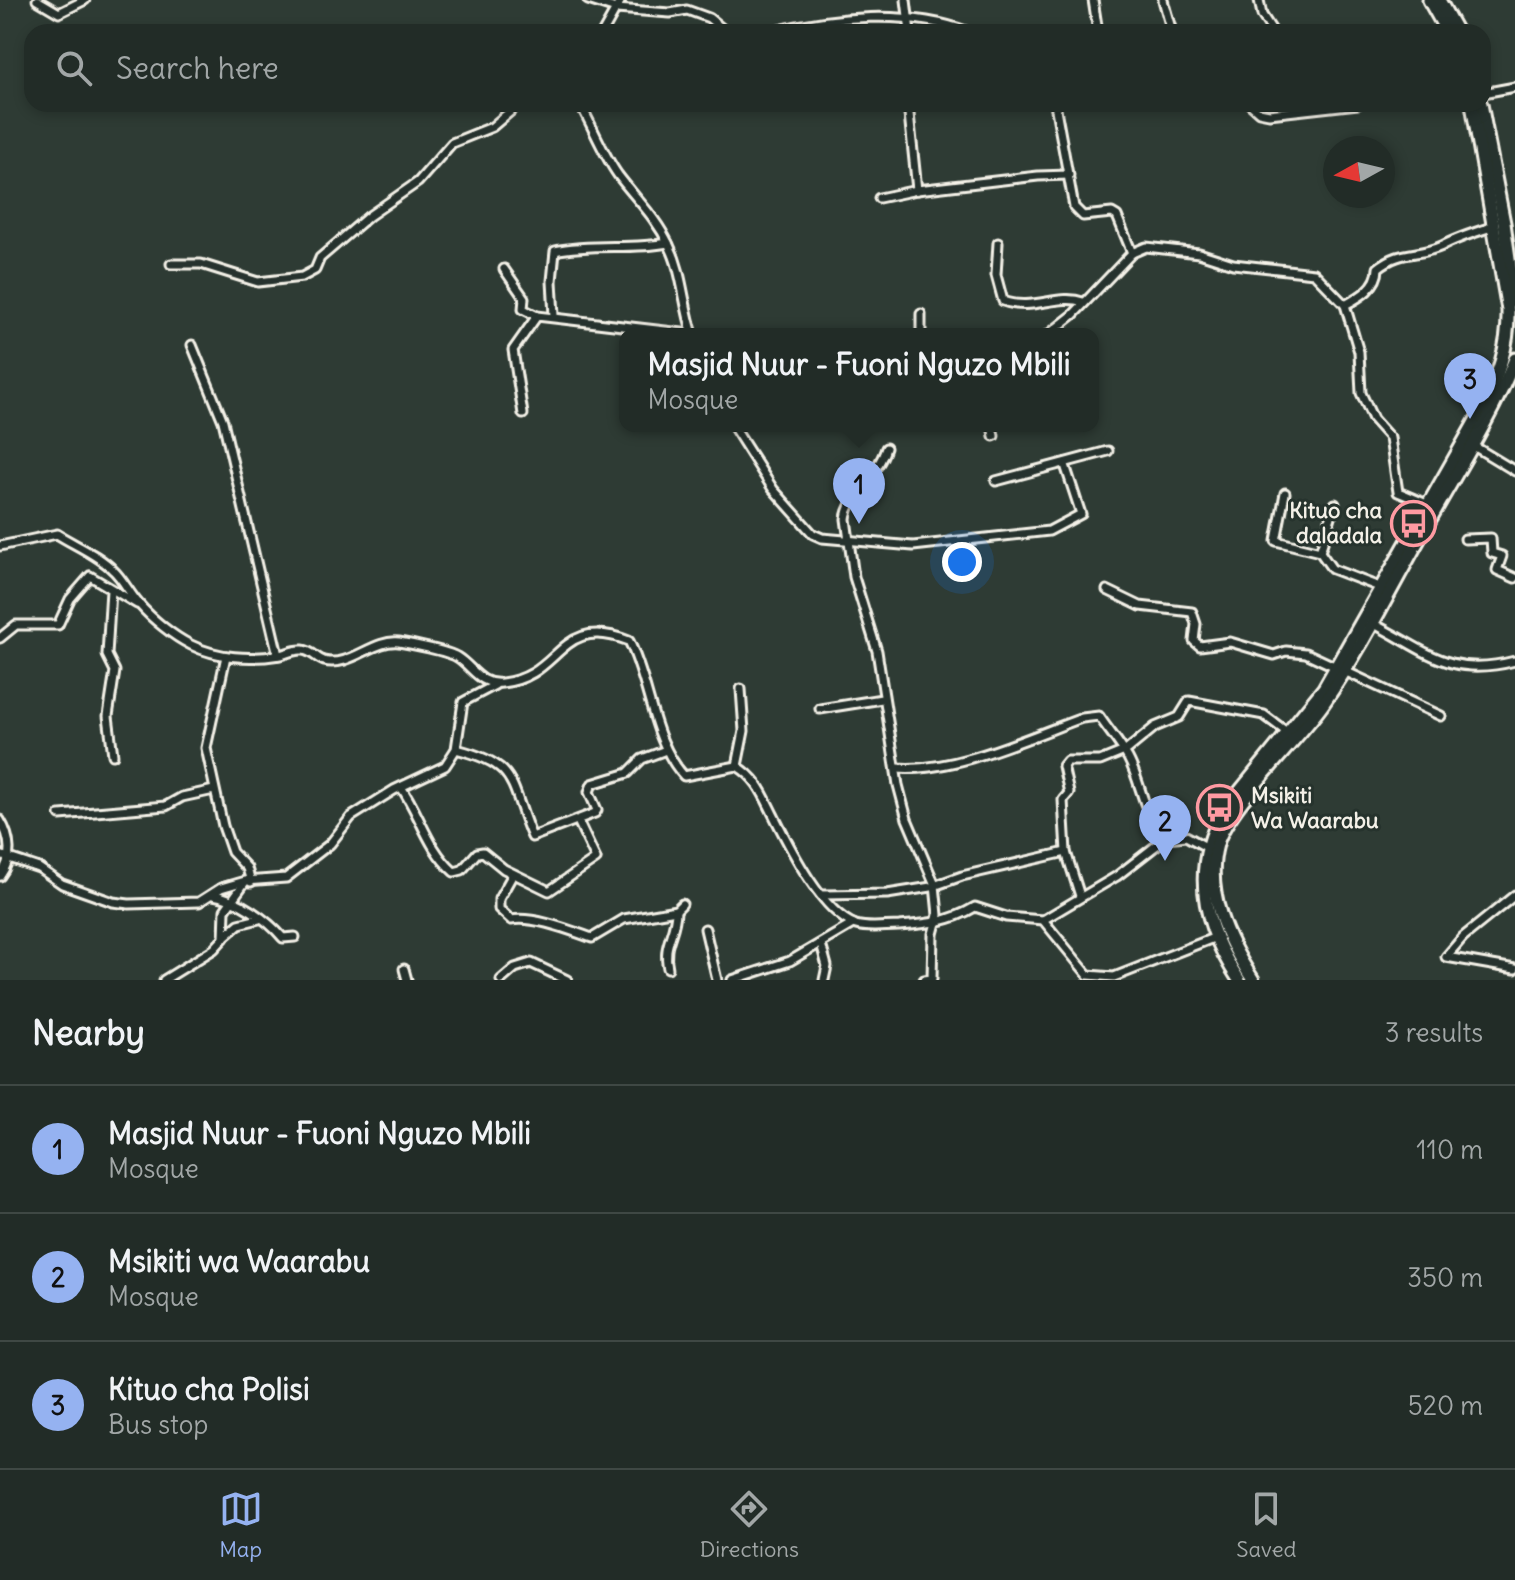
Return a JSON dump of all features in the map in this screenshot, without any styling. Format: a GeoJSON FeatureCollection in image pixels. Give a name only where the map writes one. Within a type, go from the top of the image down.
{"type":"FeatureCollection","features":[{"type":"Feature","properties":{"kind":"main road"},"geometry":{"type":"LineString","coordinates":[[1429,0],[1442,24]]}},
{"type":"Feature","properties":{"kind":"main road"},"geometry":{"type":"LineString","coordinates":[[1439,0],[1452,24]]}},
{"type":"Feature","properties":{"kind":"main road"},"geometry":{"type":"LineString","coordinates":[[1253,980],[1234,949],[1220,913],[1213,880],[1216,846],[1229,819],[1302,733],[1340,669],[1483,408],[1503,361],[1508,337],[1508,310],[1474,112]]}},
{"type":"Feature","properties":{"kind":"main road"},"geometry":{"type":"LineString","coordinates":[[1483,112],[1513,259],[1515,301]]}},
{"type":"Feature","properties":{"kind":"main road"},"geometry":{"type":"LineString","coordinates":[[1239,980],[1216,937],[1204,891],[1206,847],[1223,812],[1340,669],[1372,623],[1472,445],[1515,360]]}},
{"type":"Feature","properties":{"kind":"street"},"geometry":{"type":"LineString","coordinates":[[37,0],[59,13],[85,0]]}},
{"type":"Feature","properties":{"kind":"street"},"geometry":{"type":"LineString","coordinates":[[588,0],[616,9],[670,13],[687,10],[716,24]]}},
{"type":"Feature","properties":{"kind":"street"},"geometry":{"type":"LineString","coordinates":[[608,24],[621,0]]}},
{"type":"Feature","properties":{"kind":"street"},"geometry":{"type":"LineString","coordinates":[[906,0],[910,24]]}},
{"type":"Feature","properties":{"kind":"street"},"geometry":{"type":"LineString","coordinates":[[1093,0],[1097,24]]}},
{"type":"Feature","properties":{"kind":"street"},"geometry":{"type":"LineString","coordinates":[[1163,0],[1170,24]]}},
{"type":"Feature","properties":{"kind":"street"},"geometry":{"type":"LineString","coordinates":[[1259,0],[1268,24]]}},
{"type":"Feature","properties":{"kind":"street"},"geometry":{"type":"LineString","coordinates":[[809,24],[910,17],[944,24]]}},
{"type":"Feature","properties":{"kind":"street"},"geometry":{"type":"LineString","coordinates":[[1491,92],[1515,87]]}},
{"type":"Feature","properties":{"kind":"street"},"geometry":{"type":"LineString","coordinates":[[171,264],[201,264],[258,282],[302,277],[315,270],[320,258],[369,216],[418,182],[452,143],[492,127],[510,112]]}},
{"type":"Feature","properties":{"kind":"street"},"geometry":{"type":"LineString","coordinates":[[584,112],[616,172],[652,213],[668,243],[682,280],[682,294],[690,328]]}},
{"type":"Feature","properties":{"kind":"street"},"geometry":{"type":"LineString","coordinates":[[909,112],[917,190]]}},
{"type":"Feature","properties":{"kind":"street"},"geometry":{"type":"LineString","coordinates":[[1057,112],[1070,193],[1077,212],[1083,216],[1112,213],[1117,216],[1132,253]]}},
{"type":"Feature","properties":{"kind":"street"},"geometry":{"type":"LineString","coordinates":[[1259,112],[1287,112]]}},
{"type":"Feature","properties":{"kind":"street"},"geometry":{"type":"LineString","coordinates":[[879,198],[917,190],[1069,175]]}},
{"type":"Feature","properties":{"kind":"street"},"geometry":{"type":"LineString","coordinates":[[1345,305],[1370,288],[1378,276],[1378,268],[1386,259],[1442,246],[1457,237],[1495,226]]}},
{"type":"Feature","properties":{"kind":"street"},"geometry":{"type":"LineString","coordinates":[[554,316],[552,281],[555,251],[599,246],[637,248],[668,243]]}},
{"type":"Feature","properties":{"kind":"street"},"geometry":{"type":"LineString","coordinates":[[998,243],[996,275],[1003,301],[1019,307],[1073,298],[1083,302]]}},
{"type":"Feature","properties":{"kind":"street"},"geometry":{"type":"LineString","coordinates":[[1055,328],[1132,253],[1156,247],[1211,256],[1233,264],[1314,273],[1345,305],[1359,352],[1361,393],[1373,419],[1390,438],[1398,492],[1429,505]]}},
{"type":"Feature","properties":{"kind":"street"},"geometry":{"type":"LineString","coordinates":[[504,269],[524,298],[523,309],[537,316],[632,328]]}},
{"type":"Feature","properties":{"kind":"street"},"geometry":{"type":"LineString","coordinates":[[921,314],[921,328]]}},
{"type":"Feature","properties":{"kind":"street"},"geometry":{"type":"LineString","coordinates":[[523,414],[513,350],[537,316]]}},
{"type":"Feature","properties":{"kind":"street"},"geometry":{"type":"LineString","coordinates":[[192,345],[223,421],[278,655]]}},
{"type":"Feature","properties":{"kind":"street"},"geometry":{"type":"LineString","coordinates":[[737,432],[773,489],[813,534],[830,540],[913,546],[1058,529],[1081,514],[1065,465]]}},
{"type":"Feature","properties":{"kind":"street"},"geometry":{"type":"LineString","coordinates":[[993,432],[994,436]]}},
{"type":"Feature","properties":{"kind":"street"},"geometry":{"type":"LineString","coordinates":[[1472,445],[1515,471]]}},
{"type":"Feature","properties":{"kind":"street"},"geometry":{"type":"LineString","coordinates":[[886,448],[873,476],[857,492],[847,511],[854,577],[877,651],[891,754],[897,768],[907,819],[935,885],[938,915],[933,973],[932,979],[924,980]]}},
{"type":"Feature","properties":{"kind":"street"},"geometry":{"type":"LineString","coordinates":[[996,481],[1108,451]]}},
{"type":"Feature","properties":{"kind":"street"},"geometry":{"type":"LineString","coordinates":[[1285,493],[1276,541],[1320,552],[1332,569],[1382,588]]}},
{"type":"Feature","properties":{"kind":"street"},"geometry":{"type":"LineString","coordinates":[[1320,552],[1335,504]]}},
{"type":"Feature","properties":{"kind":"street"},"geometry":{"type":"LineString","coordinates":[[0,546],[57,534],[113,569],[139,604]]}},
{"type":"Feature","properties":{"kind":"street"},"geometry":{"type":"LineString","coordinates":[[1465,539],[1491,538],[1492,553],[1502,556],[1497,570],[1515,578]]}},
{"type":"Feature","properties":{"kind":"street"},"geometry":{"type":"LineString","coordinates":[[0,638],[16,625],[58,625],[70,599],[90,576],[139,604],[192,645],[226,656],[278,655],[300,649],[323,661],[337,661],[378,643],[405,643],[459,658],[475,675],[497,684]]}},
{"type":"Feature","properties":{"kind":"street"},"geometry":{"type":"LineString","coordinates":[[111,590],[107,655],[115,671],[108,716],[113,755]]}},
{"type":"Feature","properties":{"kind":"street"},"geometry":{"type":"LineString","coordinates":[[1107,590],[1140,606],[1192,612],[1196,624],[1194,641],[1200,646],[1230,642],[1274,655],[1293,650],[1441,716]]}},
{"type":"Feature","properties":{"kind":"street"},"geometry":{"type":"LineString","coordinates":[[1372,623],[1454,666],[1481,668],[1515,661]]}},
{"type":"Feature","properties":{"kind":"street"},"geometry":{"type":"LineString","coordinates":[[4,856],[39,868],[62,884],[113,902],[199,902],[221,888],[286,878],[330,844],[351,817],[401,787],[445,766],[456,749],[463,702],[497,684],[521,679],[544,668],[563,643],[583,636],[615,635],[629,641],[640,663],[666,750],[684,776],[737,766],[754,777],[795,857],[831,907],[853,924],[867,927],[935,923],[958,917],[975,907],[1006,917],[1043,920],[1117,876],[1166,838],[1186,836],[1206,847]]}},
{"type":"Feature","properties":{"kind":"street"},"geometry":{"type":"LineString","coordinates":[[224,938],[225,910],[248,882],[247,868],[232,852],[214,790],[206,748],[226,656]]}},
{"type":"Feature","properties":{"kind":"street"},"geometry":{"type":"LineString","coordinates":[[737,766],[744,731],[741,689]]}},
{"type":"Feature","properties":{"kind":"street"},"geometry":{"type":"LineString","coordinates":[[820,709],[882,699]]}},
{"type":"Feature","properties":{"kind":"street"},"geometry":{"type":"LineString","coordinates":[[1080,896],[1066,852],[1063,800],[1069,793],[1063,766],[1067,761],[1100,761],[1124,752],[1155,727],[1179,717],[1189,701],[1264,715],[1289,733]]}},
{"type":"Feature","properties":{"kind":"street"},"geometry":{"type":"LineString","coordinates":[[897,768],[912,769],[981,753],[1091,715],[1099,716],[1124,752],[1150,820],[1166,838]]}},
{"type":"Feature","properties":{"kind":"street"},"geometry":{"type":"LineString","coordinates":[[456,749],[486,756],[510,777],[532,837],[578,821],[597,810],[589,792],[592,784],[628,773],[642,759],[666,750]]}},
{"type":"Feature","properties":{"kind":"street"},"geometry":{"type":"LineString","coordinates":[[401,787],[419,815],[430,846],[454,872],[462,870],[477,853],[483,852],[513,874],[549,891],[574,871],[593,864],[596,859],[578,821]]}},
{"type":"Feature","properties":{"kind":"street"},"geometry":{"type":"LineString","coordinates":[[60,815],[166,806],[182,797],[214,790]]}},
{"type":"Feature","properties":{"kind":"street"},"geometry":{"type":"LineString","coordinates":[[0,820],[7,832],[0,876]]}},
{"type":"Feature","properties":{"kind":"street"},"geometry":{"type":"LineString","coordinates":[[822,895],[887,894],[1066,852]]}},
{"type":"Feature","properties":{"kind":"street"},"geometry":{"type":"LineString","coordinates":[[513,874],[499,899],[499,909],[511,920],[536,919],[552,928],[592,938],[624,919],[679,907],[676,928],[665,948],[668,968]]}},
{"type":"Feature","properties":{"kind":"street"},"geometry":{"type":"LineString","coordinates":[[213,895],[232,900],[273,926],[283,938],[295,937]]}},
{"type":"Feature","properties":{"kind":"street"},"geometry":{"type":"LineString","coordinates":[[1515,895],[1463,937],[1446,957],[1515,969]]}},
{"type":"Feature","properties":{"kind":"street"},"geometry":{"type":"LineString","coordinates":[[164,980],[214,949],[239,924],[260,919]]}},
{"type":"Feature","properties":{"kind":"street"},"geometry":{"type":"LineString","coordinates":[[1043,920],[1088,975]]}},
{"type":"Feature","properties":{"kind":"street"},"geometry":{"type":"LineString","coordinates":[[732,980],[790,961],[853,924]]}},
{"type":"Feature","properties":{"kind":"street"},"geometry":{"type":"LineString","coordinates":[[705,929],[717,980]]}},
{"type":"Feature","properties":{"kind":"street"},"geometry":{"type":"LineString","coordinates":[[1076,980],[1088,975],[1114,977],[1216,937]]}},
{"type":"Feature","properties":{"kind":"street"},"geometry":{"type":"LineString","coordinates":[[821,944],[827,966],[824,980]]}},
{"type":"Feature","properties":{"kind":"street"},"geometry":{"type":"LineString","coordinates":[[501,980],[515,968],[531,963],[567,980]]}},
{"type":"Feature","properties":{"kind":"street"},"geometry":{"type":"LineString","coordinates":[[404,969],[407,980]]}},
{"type":"Feature","properties":{"kind":"place","name":"Kituo cha Polisi"},"geometry":{"type":"Point","coordinates":[1470,419]}},
{"type":"Feature","properties":{"kind":"place","name":"Kituo cha daladala"},"geometry":{"type":"Point","coordinates":[1413,523]}},
{"type":"Feature","properties":{"kind":"place","name":"Masjid Nuur - Fuoni Nguzo Mbili"},"geometry":{"type":"Point","coordinates":[859,524]}},
{"type":"Feature","properties":{"kind":"place","name":"Msikiti Wa Waarabu"},"geometry":{"type":"Point","coordinates":[1220,808]}},
{"type":"Feature","properties":{"kind":"place","name":"Msikiti wa Waarabu"},"geometry":{"type":"Point","coordinates":[1165,861]}}]}
